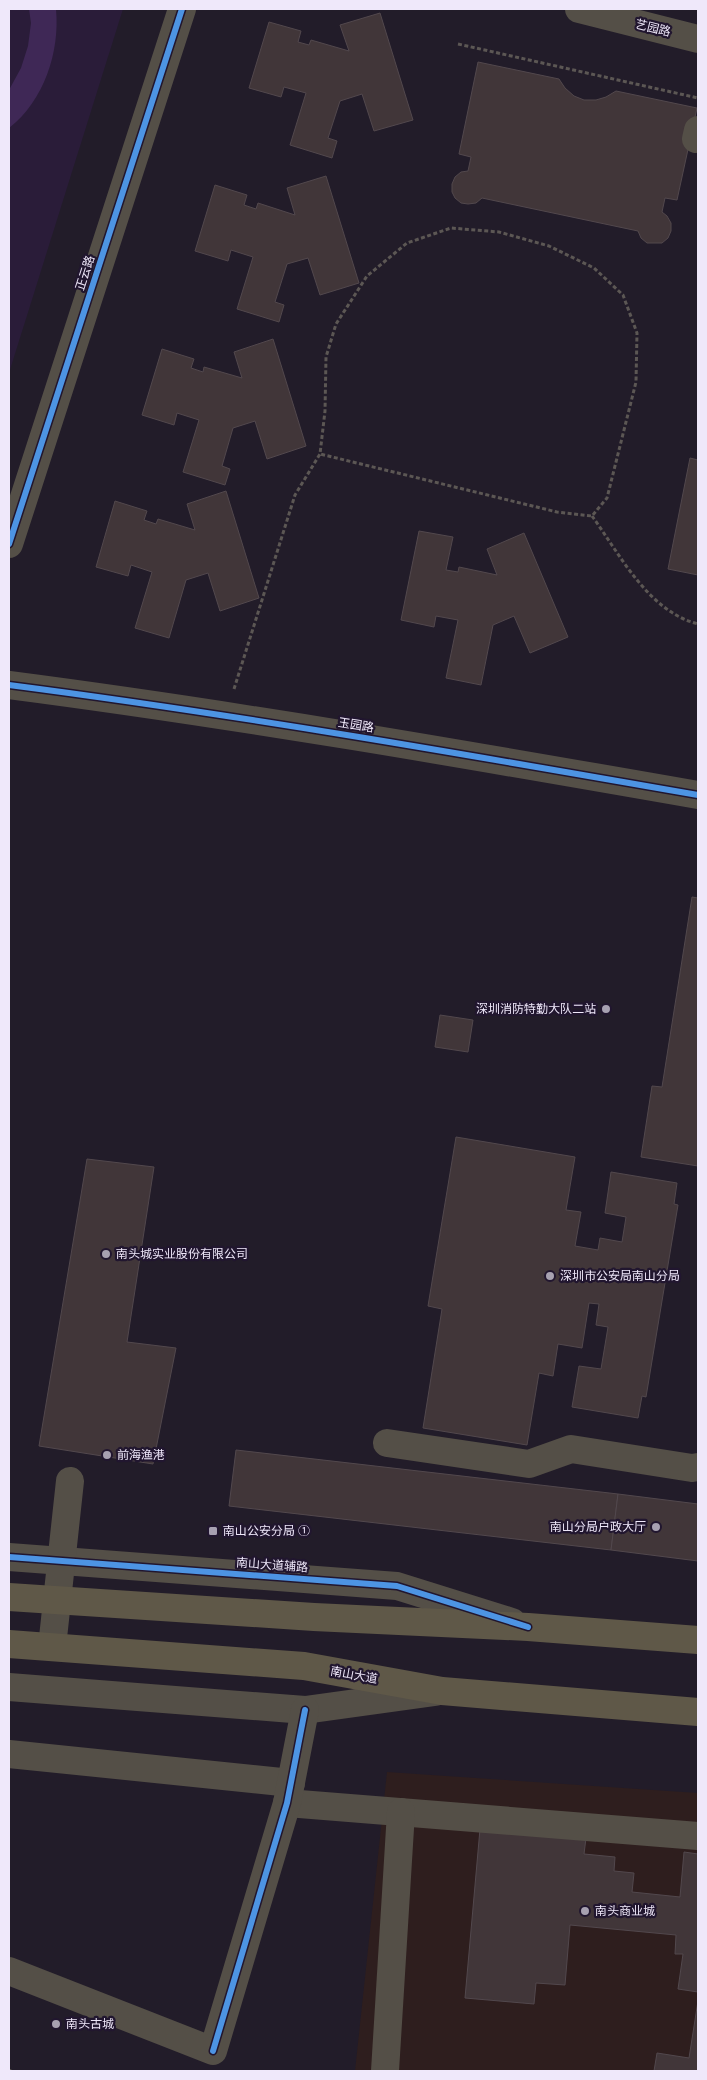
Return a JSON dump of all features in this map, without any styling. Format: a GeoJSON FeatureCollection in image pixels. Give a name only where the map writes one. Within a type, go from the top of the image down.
{"type":"FeatureCollection","features":[{"type":"Feature","properties":{"kind":"main road"},"geometry":{"type":"LineString","coordinates":[[9,1596],[314,1618],[528,1627],[698,1640]]}},
{"type":"Feature","properties":{"kind":"main road","name":"南山大道"},"geometry":{"type":"LineString","coordinates":[[9,1644],[304,1666],[442,1691],[698,1712]]}},
{"type":"Feature","properties":{"kind":"street","name":"正云路"},"geometry":{"type":"LineString","coordinates":[[9,544],[182,9]]}},
{"type":"Feature","properties":{"kind":"street","name":"艺园路"},"geometry":{"type":"LineString","coordinates":[[579,9],[698,39]]}},
{"type":"Feature","properties":{"kind":"street","name":"玉园路"},"geometry":{"type":"LineString","coordinates":[[9,685],[131,701],[496,759],[698,795]]}},
{"type":"Feature","properties":{"kind":"street"},"geometry":{"type":"LineString","coordinates":[[387,1443],[529,1464],[571,1449],[692,1468],[698,1467]]}},
{"type":"Feature","properties":{"kind":"street"},"geometry":{"type":"LineString","coordinates":[[52,1647],[70,1480]]}},
{"type":"Feature","properties":{"kind":"street","name":"南山大道辅路"},"geometry":{"type":"LineString","coordinates":[[9,1557],[397,1586],[528,1627]]}},
{"type":"Feature","properties":{"kind":"street"},"geometry":{"type":"LineString","coordinates":[[9,1687],[305,1710],[442,1691]]}},
{"type":"Feature","properties":{"kind":"street"},"geometry":{"type":"LineString","coordinates":[[9,1971],[213,2051],[289,1793],[305,1710]]}},
{"type":"Feature","properties":{"kind":"street"},"geometry":{"type":"LineString","coordinates":[[9,1754],[289,1793],[401,1812],[698,1836]]}},
{"type":"Feature","properties":{"kind":"street"},"geometry":{"type":"LineString","coordinates":[[385,2071],[401,1812]]}},
{"type":"Feature","properties":{"kind":"path"},"geometry":{"type":"LineString","coordinates":[[458,44],[698,98]]}},
{"type":"Feature","properties":{"kind":"path"},"geometry":{"type":"LineString","coordinates":[[225,716],[295,495],[320,454],[325,411],[326,357],[336,324],[368,276],[407,243],[451,228],[499,232],[549,246],[594,268],[623,295],[637,333],[636,382],[607,498],[592,516]]}},
{"type":"Feature","properties":{"kind":"path"},"geometry":{"type":"LineString","coordinates":[[320,454],[557,512],[592,516],[644,589],[682,619],[698,624]]}},
{"type":"Feature","properties":{"kind":"shaded area"},"geometry":{"type":"Polygon","coordinates":[[[9,9],[123,9],[9,373],[9,9]]]}},
{"type":"Feature","properties":{"kind":"shaded area"},"geometry":{"type":"Polygon","coordinates":[[[29,9],[56,9],[55,42],[47,74],[40,90],[32,104],[9,128],[9,90],[21,68],[28,46],[31,23],[29,9]]]}},
{"type":"Feature","properties":{"kind":"shaded area"},"geometry":{"type":"Polygon","coordinates":[[[387,1772],[698,1793],[698,2071],[355,2071],[387,1772]]]}},
{"type":"Feature","properties":{"kind":"building"},"geometry":{"type":"Polygon","coordinates":[[[380,13],[413,120],[374,131],[362,94],[340,101],[328,138],[337,141],[332,158],[290,145],[306,93],[284,87],[281,97],[249,88],[269,22],[301,31],[298,42],[309,45],[311,40],[349,51],[340,25],[380,13]]]}},
{"type":"Feature","properties":{"kind":"building"},"geometry":{"type":"Polygon","coordinates":[[[478,62],[559,79],[574,96],[584,100],[596,100],[616,91],[697,108],[677,200],[665,198],[662,212],[671,223],[671,231],[668,238],[662,243],[647,243],[641,238],[638,231],[482,198],[476,203],[468,204],[461,203],[455,198],[452,192],[452,184],[455,177],[461,172],[468,171],[471,157],[459,154],[478,62]]]}},
{"type":"Feature","properties":{"kind":"building"},"geometry":{"type":"Polygon","coordinates":[[[326,176],[359,283],[320,295],[308,258],[287,264],[275,302],[284,305],[279,322],[237,309],[253,257],[231,250],[228,261],[195,251],[215,185],[247,195],[244,205],[256,209],[258,203],[295,215],[287,188],[326,176]]]}},
{"type":"Feature","properties":{"kind":"building"},"geometry":{"type":"Polygon","coordinates":[[[273,339],[306,446],[267,459],[255,421],[233,428],[222,466],[230,469],[225,485],[183,472],[199,420],[177,413],[174,425],[142,415],[162,349],[194,359],[191,368],[203,372],[204,367],[242,378],[234,352],[273,339]]]}},
{"type":"Feature","properties":{"kind":"building"},"geometry":{"type":"Polygon","coordinates":[[[690,458],[698,460],[698,575],[668,569],[690,458]]]}},
{"type":"Feature","properties":{"kind":"building"},"geometry":{"type":"Polygon","coordinates":[[[226,491],[259,598],[220,611],[208,573],[186,580],[169,638],[135,628],[152,572],[131,565],[128,576],[96,567],[115,501],[147,511],[144,520],[156,524],[158,519],[195,530],[187,504],[226,491]]]}},
{"type":"Feature","properties":{"kind":"building"},"geometry":{"type":"Polygon","coordinates":[[[419,531],[453,537],[446,570],[458,572],[459,567],[497,575],[487,549],[524,533],[568,637],[530,653],[514,616],[493,625],[481,685],[446,678],[458,620],[436,616],[434,627],[401,620],[419,531]]]}},
{"type":"Feature","properties":{"kind":"building"},"geometry":{"type":"Polygon","coordinates":[[[692,897],[698,898],[698,1166],[641,1157],[652,1086],[662,1087],[692,897]]]}},
{"type":"Feature","properties":{"kind":"building"},"geometry":{"type":"Polygon","coordinates":[[[440,1015],[473,1020],[468,1052],[435,1047],[440,1015]]]}},
{"type":"Feature","properties":{"kind":"building","name":"深圳市公安局南山分局"},"geometry":{"type":"Polygon","coordinates":[[[456,1137],[575,1157],[566,1210],[581,1212],[575,1246],[598,1250],[600,1238],[622,1242],[626,1217],[605,1213],[611,1172],[677,1183],[674,1204],[678,1205],[646,1397],[642,1396],[638,1418],[572,1407],[579,1366],[601,1369],[608,1327],[596,1325],[599,1304],[589,1303],[582,1348],[558,1344],[553,1376],[539,1373],[527,1445],[423,1428],[442,1309],[428,1306],[456,1137]]]}},
{"type":"Feature","properties":{"kind":"building","name":"南头城实业股份有限公司"},"geometry":{"type":"Polygon","coordinates":[[[87,1159],[154,1167],[127,1342],[176,1348],[153,1464],[39,1446],[87,1159]]]}},
{"type":"Feature","properties":{"kind":"building"},"geometry":{"type":"Polygon","coordinates":[[[236,1450],[618,1494],[611,1550],[229,1506],[236,1450]]]}},
{"type":"Feature","properties":{"kind":"building","name":"南山分局户政大厅"},"geometry":{"type":"Polygon","coordinates":[[[618,1494],[698,1504],[698,1561],[611,1550],[618,1494]]]}},
{"type":"Feature","properties":{"kind":"building","name":"南头商业城"},"geometry":{"type":"Polygon","coordinates":[[[480,1829],[586,1838],[584,1854],[615,1857],[614,1871],[634,1873],[632,1892],[680,1897],[684,1852],[698,1854],[698,1992],[678,1989],[683,1954],[675,1954],[676,1935],[570,1925],[565,1985],[536,1983],[534,2004],[465,1998],[480,1829]]]}},
{"type":"Feature","properties":{"kind":"building"},"geometry":{"type":"Polygon","coordinates":[[[698,2001],[698,2071],[654,2071],[657,2053],[689,2058],[698,2001]]]}},
{"type":"Feature","properties":{"kind":"cycle path"},"geometry":{"type":"LineString","coordinates":[[9,544],[182,9]]}},
{"type":"Feature","properties":{"kind":"cycle path"},"geometry":{"type":"LineString","coordinates":[[9,685],[268,722],[698,795]]}},
{"type":"Feature","properties":{"kind":"cycle path"},"geometry":{"type":"LineString","coordinates":[[9,1557],[397,1586],[528,1627]]}},
{"type":"Feature","properties":{"kind":"cycle path"},"geometry":{"type":"LineString","coordinates":[[213,2051],[287,1803],[305,1710]]}},
{"type":"Feature","properties":{"kind":"place","name":"深圳消防特勤大队二站"},"geometry":{"type":"Point","coordinates":[606,1009]}},
{"type":"Feature","properties":{"kind":"place","name":"南头城实业股份有限公司"},"geometry":{"type":"Point","coordinates":[106,1254]}},
{"type":"Feature","properties":{"kind":"place","name":"深圳市公安局南山分局"},"geometry":{"type":"Point","coordinates":[550,1276]}},
{"type":"Feature","properties":{"kind":"place","name":"前海渔港"},"geometry":{"type":"Point","coordinates":[107,1455]}},
{"type":"Feature","properties":{"kind":"place","name":"南山分局户政大厅"},"geometry":{"type":"Point","coordinates":[656,1527]}},
{"type":"Feature","properties":{"kind":"place","name":"南山公安分局 ①"},"geometry":{"type":"Point","coordinates":[213,1531]}},
{"type":"Feature","properties":{"kind":"place","name":"南头商业城"},"geometry":{"type":"Point","coordinates":[585,1911]}},
{"type":"Feature","properties":{"kind":"place","name":"南头古城"},"geometry":{"type":"Point","coordinates":[56,2024]}}]}
